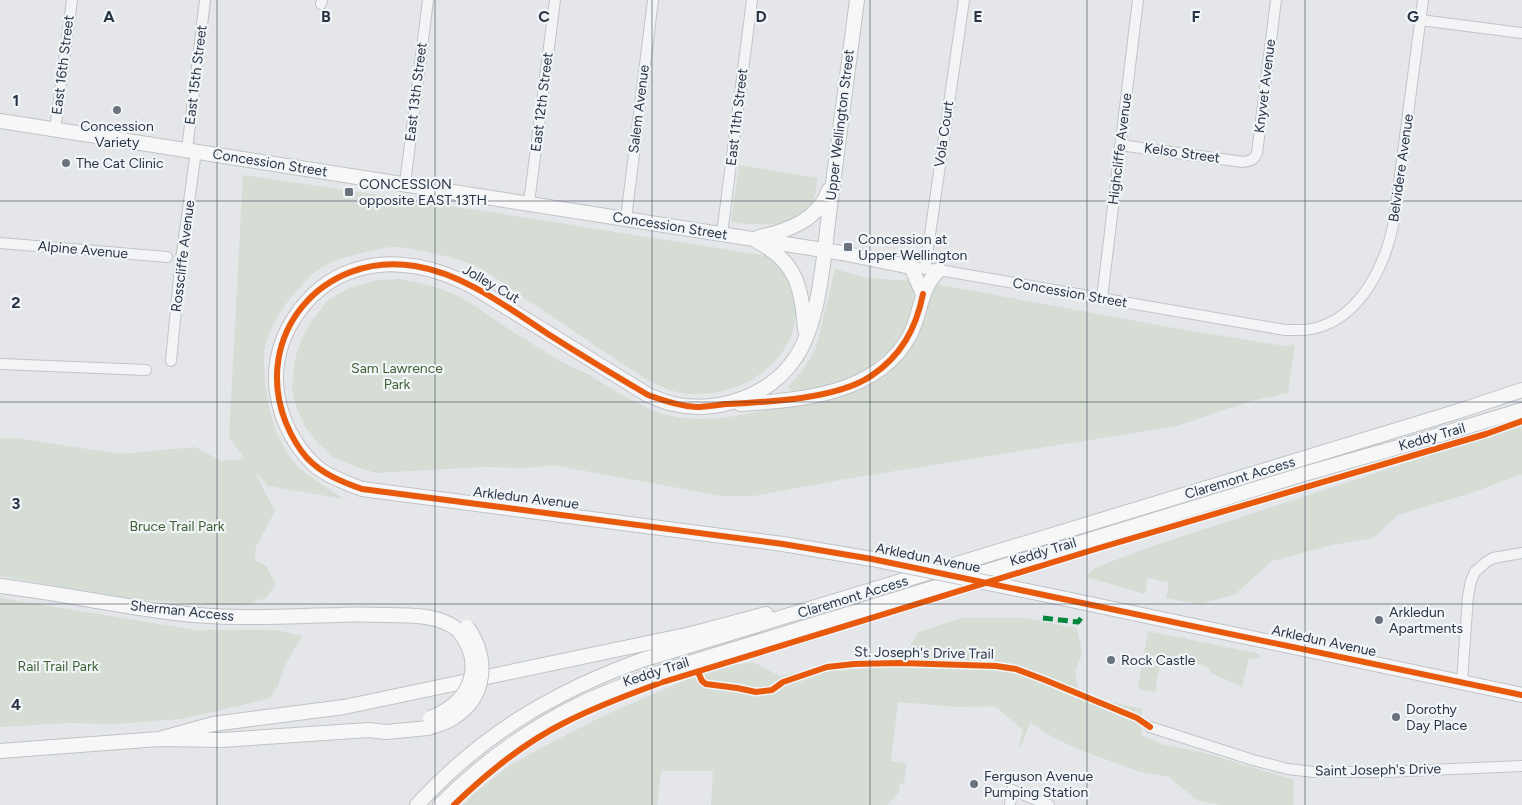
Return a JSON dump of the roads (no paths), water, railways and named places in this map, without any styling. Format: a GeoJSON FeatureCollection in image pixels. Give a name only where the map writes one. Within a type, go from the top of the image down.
{"type":"FeatureCollection","features":[{"type":"Feature","properties":{"kind":"main road","name":"Upper Wellington Street"},"geometry":{"type":"LineString","coordinates":[[824,250],[857,0]]}},
{"type":"Feature","properties":{"kind":"main road","name":"Concession Street"},"geometry":{"type":"LineString","coordinates":[[0,121],[751,238],[925,269]]}},
{"type":"Feature","properties":{"kind":"main road"},"geometry":{"type":"LineString","coordinates":[[751,238],[772,234],[793,227],[806,220],[826,198],[834,175]]}},
{"type":"Feature","properties":{"kind":"main road"},"geometry":{"type":"LineString","coordinates":[[751,238],[769,248],[785,261],[790,268],[804,314],[805,338]]}},
{"type":"Feature","properties":{"kind":"main road","name":"Jolley Cut"},"geometry":{"type":"LineString","coordinates":[[381,492],[362,489],[332,477],[308,458],[298,446],[285,421],[278,396],[276,382],[278,358],[285,334],[304,304],[316,291],[330,281],[362,267],[414,266],[444,273],[494,300],[648,395],[673,404],[698,407],[724,405],[747,397],[773,381],[797,356],[805,338],[816,300],[824,250]]}},
{"type":"Feature","properties":{"kind":"main road"},"geometry":{"type":"LineString","coordinates":[[923,294],[925,269]]}},
{"type":"Feature","properties":{"kind":"main road"},"geometry":{"type":"LineString","coordinates":[[724,405],[775,402],[806,397],[842,389],[870,377],[891,360],[904,345],[914,327],[928,282],[925,269]]}},
{"type":"Feature","properties":{"kind":"main road","name":"Claremont Access"},"geometry":{"type":"LineString","coordinates":[[417,805],[470,754],[499,732],[531,711],[575,687],[602,675],[642,660],[1450,414],[1522,390]]}},
{"type":"Feature","properties":{"kind":"main road","name":"Claremont Access"},"geometry":{"type":"LineString","coordinates":[[440,805],[486,764],[540,725],[625,684],[1304,474],[1522,410]]}},
{"type":"Feature","properties":{"kind":"main road","name":"Arkledun Avenue"},"geometry":{"type":"LineString","coordinates":[[381,492],[783,544],[882,561],[1522,696]]}},
{"type":"Feature","properties":{"kind":"main road","name":"Sherman Access"},"geometry":{"type":"LineString","coordinates":[[0,586],[196,615],[260,617],[366,614],[430,617],[462,629],[471,654],[472,669],[465,693],[456,704],[427,724],[384,724],[369,730],[222,740],[159,739],[3,751]]}},
{"type":"Feature","properties":{"kind":"main road"},"geometry":{"type":"LineString","coordinates":[[159,739],[213,724],[344,707],[691,634],[770,613],[850,598]]}},
{"type":"Feature","properties":{"kind":"street","name":"East 16th Street"},"geometry":{"type":"LineString","coordinates":[[55,130],[72,0]]}},
{"type":"Feature","properties":{"kind":"street","name":"East 15th Street"},"geometry":{"type":"LineString","coordinates":[[192,151],[205,0]]}},
{"type":"Feature","properties":{"kind":"street","name":"East 13th Street"},"geometry":{"type":"LineString","coordinates":[[405,184],[428,0]]}},
{"type":"Feature","properties":{"kind":"street","name":"East 12th Street"},"geometry":{"type":"LineString","coordinates":[[529,203],[555,0]]}},
{"type":"Feature","properties":{"kind":"street","name":"Salem Avenue"},"geometry":{"type":"LineString","coordinates":[[626,219],[653,0]]}},
{"type":"Feature","properties":{"kind":"street","name":"East 11th Street"},"geometry":{"type":"LineString","coordinates":[[722,234],[752,0]]}},
{"type":"Feature","properties":{"kind":"street","name":"Vola Court"},"geometry":{"type":"LineString","coordinates":[[925,269],[964,0]]}},
{"type":"Feature","properties":{"kind":"street","name":"Highcliffe Avenue"},"geometry":{"type":"LineString","coordinates":[[1102,298],[1138,0]]}},
{"type":"Feature","properties":{"kind":"street","name":"Knyvet Avenue"},"geometry":{"type":"LineString","coordinates":[[1243,162],[1254,158],[1257,153],[1276,0]]}},
{"type":"Feature","properties":{"kind":"street","name":"Belvidere Avenue"},"geometry":{"type":"LineString","coordinates":[[1338,318],[1353,307],[1373,279],[1389,245],[1394,220],[1423,0]]}},
{"type":"Feature","properties":{"kind":"street"},"geometry":{"type":"LineString","coordinates":[[1420,20],[1522,33]]}},
{"type":"Feature","properties":{"kind":"street","name":"Kelso Street"},"geometry":{"type":"LineString","coordinates":[[1120,145],[1243,162]]}},
{"type":"Feature","properties":{"kind":"street","name":"Rosscliffe Avenue"},"geometry":{"type":"LineString","coordinates":[[172,361],[192,151]]}},
{"type":"Feature","properties":{"kind":"street","name":"Alpine Avenue"},"geometry":{"type":"LineString","coordinates":[[0,243],[167,258]]}},
{"type":"Feature","properties":{"kind":"street","name":"Concession Street"},"geometry":{"type":"LineString","coordinates":[[925,269],[1285,330],[1318,328],[1338,318]]}},
{"type":"Feature","properties":{"kind":"street"},"geometry":{"type":"LineString","coordinates":[[0,364],[146,370]]}},
{"type":"Feature","properties":{"kind":"street"},"geometry":{"type":"LineString","coordinates":[[1462,682],[1468,596],[1475,572],[1493,558],[1522,553]]}},
{"type":"Feature","properties":{"kind":"street","name":"Saint Joseph's Drive"},"geometry":{"type":"LineString","coordinates":[[1150,727],[1252,760],[1288,769],[1314,772],[1384,772],[1522,766]]}},
{"type":"Feature","properties":{"kind":"street"},"geometry":{"type":"LineString","coordinates":[[1010,805],[1012,790],[1049,805]]}},
{"type":"Feature","properties":{"kind":"place","name":"Concession Variety"},"geometry":{"type":"Point","coordinates":[117,110]}},
{"type":"Feature","properties":{"kind":"place","name":"The Cat Clinic"},"geometry":{"type":"Point","coordinates":[66,163]}},
{"type":"Feature","properties":{"kind":"place","name":"CONCESSION opposite EAST 13TH"},"geometry":{"type":"Point","coordinates":[349,192]}},
{"type":"Feature","properties":{"kind":"place","name":"Concession at Upper Wellington"},"geometry":{"type":"Point","coordinates":[848,247]}},
{"type":"Feature","properties":{"kind":"place","name":"Arkledun Apartments"},"geometry":{"type":"Point","coordinates":[1379,620]}},
{"type":"Feature","properties":{"kind":"place","name":"Rock Castle"},"geometry":{"type":"Point","coordinates":[1111,660]}},
{"type":"Feature","properties":{"kind":"place","name":"Dorothy Day Place"},"geometry":{"type":"Point","coordinates":[1396,717]}},
{"type":"Feature","properties":{"kind":"place","name":"Ferguson Avenue Pumping Station"},"geometry":{"type":"Point","coordinates":[974,784]}},
{"type":"Feature","properties":{"kind":"park label","name":"Sam Lawrence Park"},"geometry":{"type":"Point","coordinates":[397,376]}},
{"type":"Feature","properties":{"kind":"park label","name":"Bruce Trail Park"},"geometry":{"type":"Point","coordinates":[177,526]}},
{"type":"Feature","properties":{"kind":"park label","name":"Rail Trail Park"},"geometry":{"type":"Point","coordinates":[58,666]}}]}
